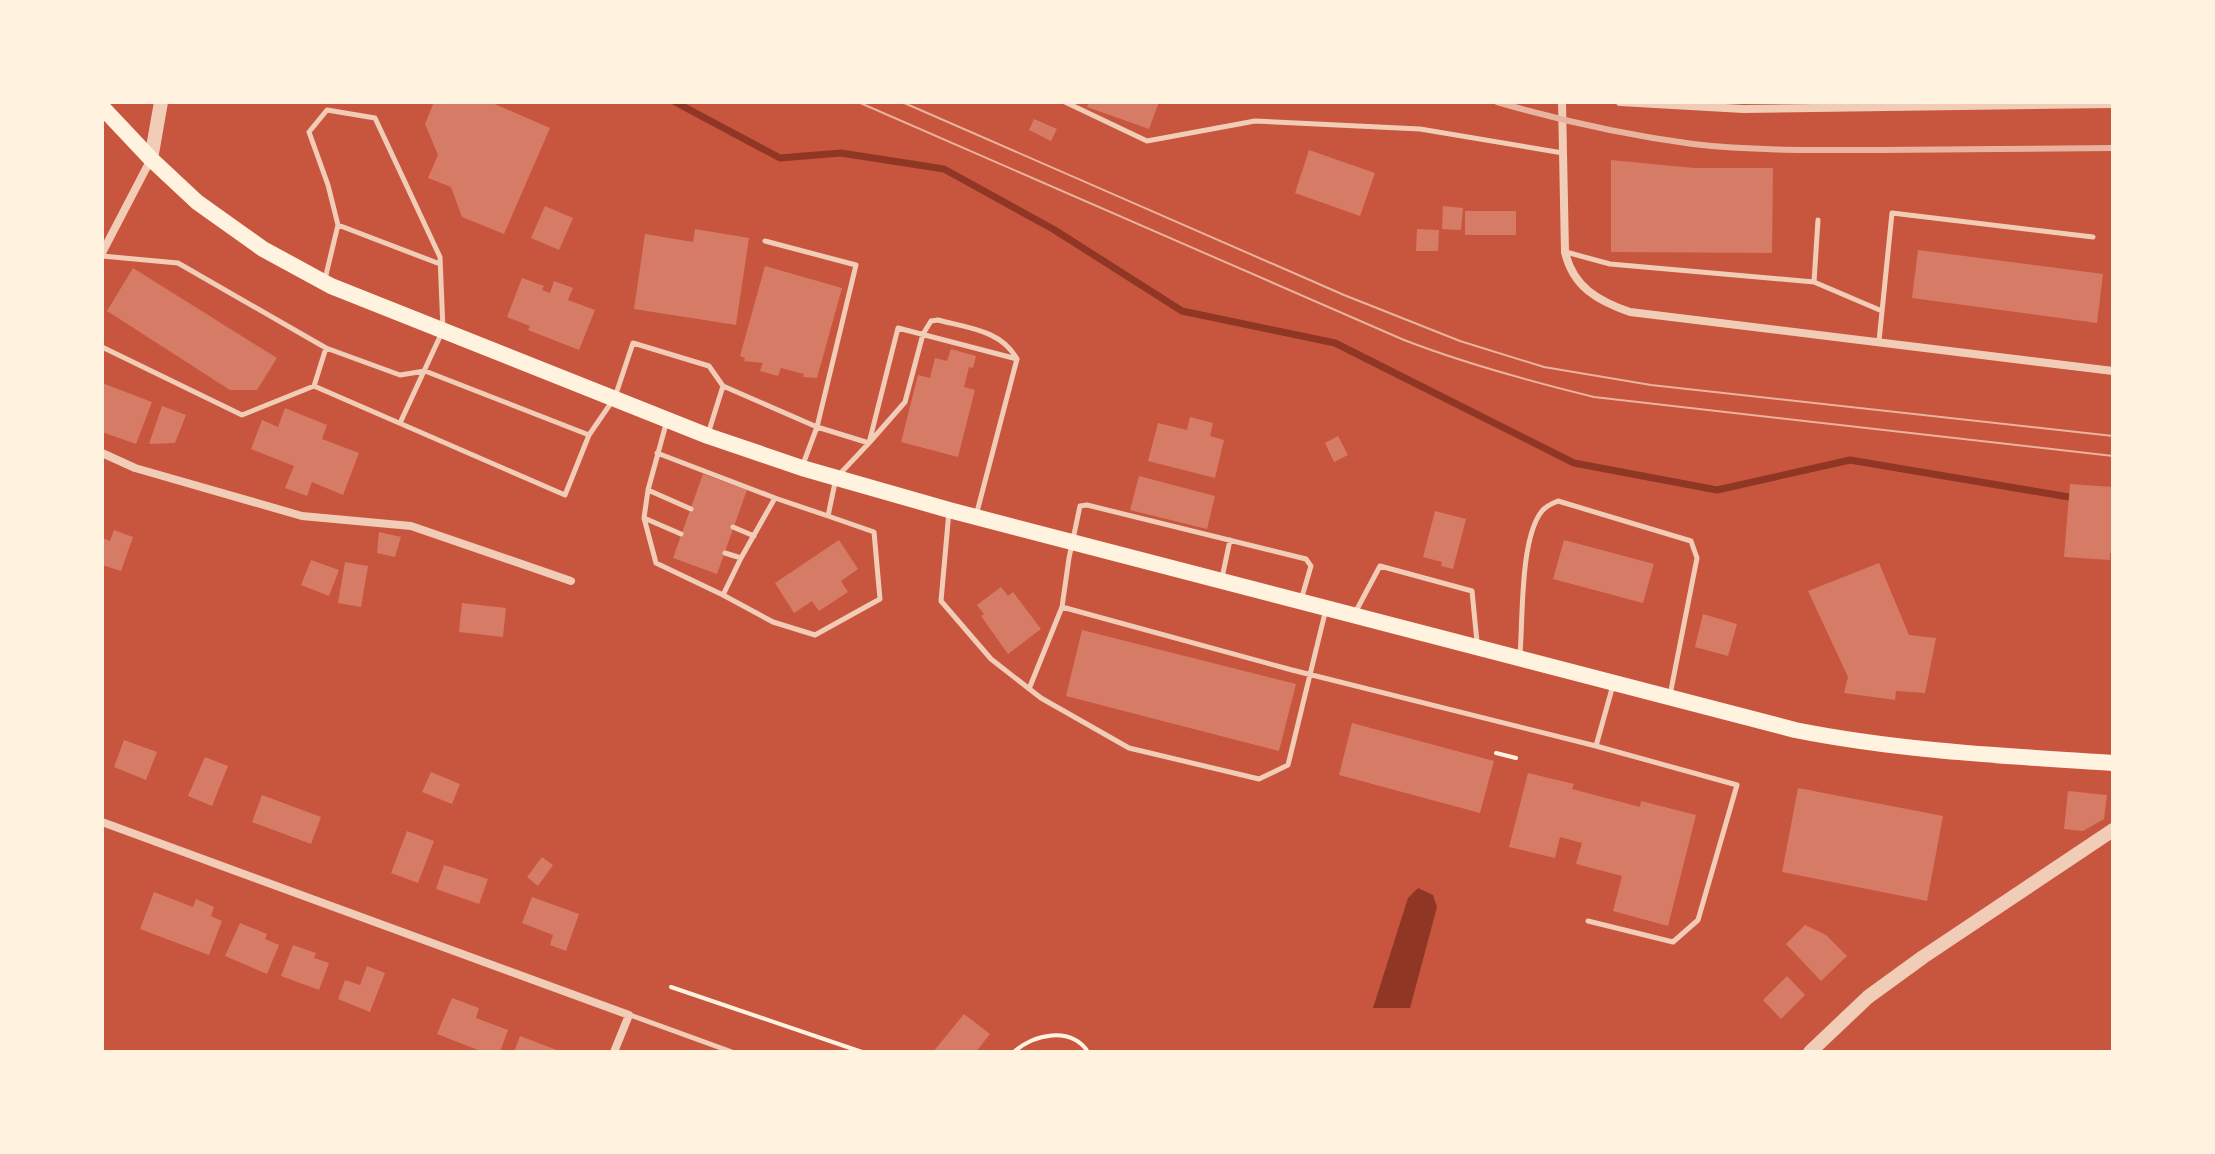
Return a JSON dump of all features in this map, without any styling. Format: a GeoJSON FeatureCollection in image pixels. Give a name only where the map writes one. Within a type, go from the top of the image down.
{"type":"FeatureCollection","features":[{"type":"Feature","properties":{"kind":"main road"},"geometry":{"type":"LineString","coordinates":[[102,107],[197,202],[263,249],[324,282],[708,436],[802,468],[949,510],[1669,699],[1853,742],[2113,763]]}},
{"type":"Feature","properties":{"kind":"street"},"geometry":{"type":"LineString","coordinates":[[102,254],[151,159],[161,102]]}},
{"type":"Feature","properties":{"kind":"street"},"geometry":{"type":"LineString","coordinates":[[1562,102],[1565,252],[1568,267],[1579,285],[1603,302],[1630,312],[2113,371]]}},
{"type":"Feature","properties":{"kind":"street"},"geometry":{"type":"LineString","coordinates":[[1620,102],[1743,109],[2113,104]]}},
{"type":"Feature","properties":{"kind":"street"},"geometry":{"type":"LineString","coordinates":[[102,453],[135,468],[302,516],[411,526],[571,581]]}},
{"type":"Feature","properties":{"kind":"street"},"geometry":{"type":"LineString","coordinates":[[102,822],[629,1015],[614,1052]]}},
{"type":"Feature","properties":{"kind":"street"},"geometry":{"type":"LineString","coordinates":[[1810,1052],[1868,997],[2113,830]]}},
{"type":"Feature","properties":{"kind":"lane"},"geometry":{"type":"LineString","coordinates":[[1065,102],[1147,141],[1255,121],[1420,129],[1563,153]]}},
{"type":"Feature","properties":{"kind":"lane"},"geometry":{"type":"LineString","coordinates":[[324,282],[338,225],[309,132],[327,110],[375,118],[440,257],[443,330],[400,423]]}},
{"type":"Feature","properties":{"kind":"lane"},"geometry":{"type":"LineString","coordinates":[[1879,341],[1892,213],[2093,237]]}},
{"type":"Feature","properties":{"kind":"lane"},"geometry":{"type":"LineString","coordinates":[[1814,282],[1818,220]]}},
{"type":"Feature","properties":{"kind":"lane"},"geometry":{"type":"LineString","coordinates":[[338,225],[440,264]]}},
{"type":"Feature","properties":{"kind":"lane"},"geometry":{"type":"LineString","coordinates":[[765,241],[856,265],[817,427],[802,468]]}},
{"type":"Feature","properties":{"kind":"lane"},"geometry":{"type":"LineString","coordinates":[[1565,252],[1610,264],[1814,282],[1882,311]]}},
{"type":"Feature","properties":{"kind":"lane"},"geometry":{"type":"LineString","coordinates":[[102,254],[178,263],[326,348],[400,375],[425,371],[589,435]]}},
{"type":"Feature","properties":{"kind":"lane"},"geometry":{"type":"LineString","coordinates":[[828,516],[836,478],[905,402],[923,334],[931,321],[938,320],[999,337],[1017,359],[976,517]]}},
{"type":"Feature","properties":{"kind":"lane"},"geometry":{"type":"LineString","coordinates":[[869,443],[898,328],[1017,359]]}},
{"type":"Feature","properties":{"kind":"lane"},"geometry":{"type":"LineString","coordinates":[[102,347],[242,415],[314,386],[565,495],[589,435],[614,398],[633,343],[709,366],[723,386],[817,427],[869,443]]}},
{"type":"Feature","properties":{"kind":"lane"},"geometry":{"type":"LineString","coordinates":[[314,386],[326,348]]}},
{"type":"Feature","properties":{"kind":"lane"},"geometry":{"type":"LineString","coordinates":[[708,436],[723,386]]}},
{"type":"Feature","properties":{"kind":"lane"},"geometry":{"type":"LineString","coordinates":[[657,453],[874,532],[880,599],[815,635],[773,622],[656,563],[644,518],[648,490],[657,453],[667,419]]}},
{"type":"Feature","properties":{"kind":"lane"},"geometry":{"type":"LineString","coordinates":[[648,490],[691,509]]}},
{"type":"Feature","properties":{"kind":"lane"},"geometry":{"type":"LineString","coordinates":[[723,595],[775,498]]}},
{"type":"Feature","properties":{"kind":"lane"},"geometry":{"type":"LineString","coordinates":[[1519,659],[1526,561],[1543,509],[1558,501],[1691,541],[1697,558],[1669,699]]}},
{"type":"Feature","properties":{"kind":"lane"},"geometry":{"type":"LineString","coordinates":[[1029,689],[1062,607],[1080,506],[1087,505],[1306,559],[1311,566],[1301,601]]}},
{"type":"Feature","properties":{"kind":"lane"},"geometry":{"type":"LineString","coordinates":[[949,510],[941,601],[991,659],[1029,689],[1129,748],[1259,779],[1288,765],[1326,608]]}},
{"type":"Feature","properties":{"kind":"lane"},"geometry":{"type":"LineString","coordinates":[[644,518],[681,534]]}},
{"type":"Feature","properties":{"kind":"lane"},"geometry":{"type":"LineString","coordinates":[[733,527],[754,536]]}},
{"type":"Feature","properties":{"kind":"lane"},"geometry":{"type":"LineString","coordinates":[[1221,581],[1230,540]]}},
{"type":"Feature","properties":{"kind":"lane"},"geometry":{"type":"LineString","coordinates":[[725,553],[741,558]]}},
{"type":"Feature","properties":{"kind":"lane"},"geometry":{"type":"LineString","coordinates":[[1353,615],[1380,566],[1472,591],[1477,648]]}},
{"type":"Feature","properties":{"kind":"lane"},"geometry":{"type":"LineString","coordinates":[[1062,607],[1737,785],[1698,920],[1673,942],[1588,921]]}},
{"type":"Feature","properties":{"kind":"lane"},"geometry":{"type":"LineString","coordinates":[[1596,746],[1613,684]]}},
{"type":"Feature","properties":{"kind":"lane"},"geometry":{"type":"LineString","coordinates":[[629,1015],[732,1052]]}},
{"type":"Feature","properties":{"kind":"path"},"geometry":{"type":"LineString","coordinates":[[1496,753],[1516,758]]}},
{"type":"Feature","properties":{"kind":"path"},"geometry":{"type":"LineString","coordinates":[[671,987],[862,1052]]}},
{"type":"Feature","properties":{"kind":"path"},"geometry":{"type":"LineString","coordinates":[[1014,1052],[1026,1041],[1045,1035],[1068,1038],[1084,1046],[1088,1052]]}},
{"type":"Feature","properties":{"kind":"shaded area"},"geometry":{"type":"Polygon","coordinates":[[[1418,888],[1433,895],[1437,907],[1410,1008],[1373,1008],[1408,898],[1418,888]]]}},
{"type":"Feature","properties":{"kind":"building"},"geometry":{"type":"Polygon","coordinates":[[[434,102],[490,102],[550,128],[504,234],[462,217],[451,187],[428,178],[438,155],[425,124],[434,102]]]}},
{"type":"Feature","properties":{"kind":"building"},"geometry":{"type":"Polygon","coordinates":[[[1089,102],[1159,102],[1149,129],[1087,107],[1089,102]]]}},
{"type":"Feature","properties":{"kind":"building"},"geometry":{"type":"Polygon","coordinates":[[[1034,119],[1057,129],[1051,141],[1029,130],[1034,119]]]}},
{"type":"Feature","properties":{"kind":"building"},"geometry":{"type":"Polygon","coordinates":[[[1309,150],[1375,173],[1360,216],[1295,193],[1309,150]]]}},
{"type":"Feature","properties":{"kind":"building"},"geometry":{"type":"Polygon","coordinates":[[[1611,160],[1694,168],[1773,168],[1772,253],[1611,252],[1611,160]]]}},
{"type":"Feature","properties":{"kind":"building"},"geometry":{"type":"Polygon","coordinates":[[[545,206],[573,218],[559,250],[531,238],[545,206]]]}},
{"type":"Feature","properties":{"kind":"building"},"geometry":{"type":"Polygon","coordinates":[[[1443,206],[1463,208],[1461,230],[1442,229],[1443,206]]]}},
{"type":"Feature","properties":{"kind":"building"},"geometry":{"type":"Polygon","coordinates":[[[1465,211],[1516,211],[1516,235],[1465,235],[1465,211]]]}},
{"type":"Feature","properties":{"kind":"building"},"geometry":{"type":"Polygon","coordinates":[[[695,229],[749,238],[736,325],[634,309],[645,234],[693,242],[695,229]]]}},
{"type":"Feature","properties":{"kind":"building"},"geometry":{"type":"Polygon","coordinates":[[[1417,229],[1439,230],[1438,251],[1416,251],[1417,229]]]}},
{"type":"Feature","properties":{"kind":"building"},"geometry":{"type":"Polygon","coordinates":[[[1918,250],[2103,274],[2097,323],[1912,298],[1918,250]]]}},
{"type":"Feature","properties":{"kind":"building"},"geometry":{"type":"Polygon","coordinates":[[[765,266],[842,288],[817,378],[803,377],[804,374],[781,368],[778,376],[760,371],[763,363],[744,361],[745,358],[740,356],[765,266]]]}},
{"type":"Feature","properties":{"kind":"building"},"geometry":{"type":"Polygon","coordinates":[[[133,268],[277,358],[257,390],[230,390],[107,311],[133,268]]]}},
{"type":"Feature","properties":{"kind":"building"},"geometry":{"type":"Polygon","coordinates":[[[522,278],[544,286],[542,290],[550,293],[554,281],[573,288],[568,300],[595,310],[579,350],[528,330],[530,326],[507,317],[522,278]]]}},
{"type":"Feature","properties":{"kind":"building"},"geometry":{"type":"Polygon","coordinates":[[[951,349],[976,356],[973,368],[969,367],[964,387],[975,390],[958,457],[901,442],[918,375],[930,378],[935,358],[947,361],[951,349]]]}},
{"type":"Feature","properties":{"kind":"building"},"geometry":{"type":"Polygon","coordinates":[[[102,383],[152,402],[136,444],[102,432],[102,383]]]}},
{"type":"Feature","properties":{"kind":"building"},"geometry":{"type":"Polygon","coordinates":[[[162,406],[186,415],[175,443],[149,444],[162,406]]]}},
{"type":"Feature","properties":{"kind":"building"},"geometry":{"type":"Polygon","coordinates":[[[285,408],[327,425],[322,439],[359,453],[343,495],[312,482],[307,496],[285,488],[294,466],[251,449],[262,420],[278,427],[285,408]]]}},
{"type":"Feature","properties":{"kind":"building"},"geometry":{"type":"Polygon","coordinates":[[[1190,417],[1213,423],[1210,436],[1224,440],[1215,478],[1148,461],[1158,423],[1187,430],[1190,417]]]}},
{"type":"Feature","properties":{"kind":"building"},"geometry":{"type":"Polygon","coordinates":[[[1338,436],[1348,455],[1334,462],[1325,443],[1338,436]]]}},
{"type":"Feature","properties":{"kind":"building"},"geometry":{"type":"Polygon","coordinates":[[[703,474],[747,490],[717,574],[673,558],[703,474]]]}},
{"type":"Feature","properties":{"kind":"building"},"geometry":{"type":"Polygon","coordinates":[[[1139,476],[1215,496],[1207,529],[1130,510],[1139,476]]]}},
{"type":"Feature","properties":{"kind":"building"},"geometry":{"type":"Polygon","coordinates":[[[2070,484],[2113,487],[2113,553],[2110,553],[2110,560],[2064,557],[2070,484]]]}},
{"type":"Feature","properties":{"kind":"building"},"geometry":{"type":"Polygon","coordinates":[[[1435,511],[1466,519],[1453,569],[1441,566],[1442,562],[1423,557],[1435,511]]]}},
{"type":"Feature","properties":{"kind":"building"},"geometry":{"type":"Polygon","coordinates":[[[114,530],[133,537],[121,571],[102,565],[102,538],[110,541],[114,530]]]}},
{"type":"Feature","properties":{"kind":"building"},"geometry":{"type":"Polygon","coordinates":[[[379,532],[401,537],[395,557],[377,553],[379,532]]]}},
{"type":"Feature","properties":{"kind":"building"},"geometry":{"type":"Polygon","coordinates":[[[839,540],[858,569],[841,581],[848,592],[819,611],[812,601],[794,613],[775,583],[839,540]]]}},
{"type":"Feature","properties":{"kind":"building"},"geometry":{"type":"Polygon","coordinates":[[[1564,540],[1654,564],[1643,603],[1553,579],[1564,540]]]}},
{"type":"Feature","properties":{"kind":"building"},"geometry":{"type":"Polygon","coordinates":[[[311,560],[339,570],[329,596],[301,585],[311,560]]]}},
{"type":"Feature","properties":{"kind":"building"},"geometry":{"type":"Polygon","coordinates":[[[345,562],[368,566],[361,607],[338,603],[345,562]]]}},
{"type":"Feature","properties":{"kind":"building"},"geometry":{"type":"Polygon","coordinates":[[[1879,563],[1909,635],[1936,638],[1925,693],[1896,691],[1895,700],[1844,693],[1848,677],[1808,591],[1879,563]]]}},
{"type":"Feature","properties":{"kind":"building"},"geometry":{"type":"Polygon","coordinates":[[[1001,587],[1008,596],[1013,592],[1041,629],[1008,654],[981,616],[984,614],[977,605],[1001,587]]]}},
{"type":"Feature","properties":{"kind":"building"},"geometry":{"type":"Polygon","coordinates":[[[462,603],[506,608],[503,637],[459,632],[462,603]]]}},
{"type":"Feature","properties":{"kind":"building"},"geometry":{"type":"Polygon","coordinates":[[[1703,614],[1737,624],[1728,656],[1695,647],[1703,614]]]}},
{"type":"Feature","properties":{"kind":"building"},"geometry":{"type":"Polygon","coordinates":[[[1082,630],[1296,684],[1279,751],[1066,696],[1082,630]]]}},
{"type":"Feature","properties":{"kind":"building"},"geometry":{"type":"Polygon","coordinates":[[[1352,723],[1494,761],[1480,813],[1339,775],[1352,723]]]}},
{"type":"Feature","properties":{"kind":"building"},"geometry":{"type":"Polygon","coordinates":[[[124,740],[157,752],[146,780],[114,767],[124,740]]]}},
{"type":"Feature","properties":{"kind":"building"},"geometry":{"type":"Polygon","coordinates":[[[205,757],[228,766],[212,806],[188,796],[205,757]]]}},
{"type":"Feature","properties":{"kind":"building"},"geometry":{"type":"Polygon","coordinates":[[[431,772],[460,784],[452,804],[422,792],[431,772]]]}},
{"type":"Feature","properties":{"kind":"building"},"geometry":{"type":"Polygon","coordinates":[[[1528,773],[1574,784],[1572,789],[1640,807],[1641,801],[1696,815],[1668,926],[1613,911],[1622,876],[1576,864],[1582,843],[1560,837],[1555,858],[1509,847],[1528,773]]]}},
{"type":"Feature","properties":{"kind":"building"},"geometry":{"type":"Polygon","coordinates":[[[1798,788],[1943,816],[1927,901],[1782,872],[1798,788]]]}},
{"type":"Feature","properties":{"kind":"building"},"geometry":{"type":"Polygon","coordinates":[[[2068,791],[2107,795],[2104,819],[2083,831],[2064,829],[2068,791]]]}},
{"type":"Feature","properties":{"kind":"building"},"geometry":{"type":"Polygon","coordinates":[[[262,795],[321,817],[311,844],[252,822],[262,795]]]}},
{"type":"Feature","properties":{"kind":"building"},"geometry":{"type":"Polygon","coordinates":[[[407,831],[434,841],[418,883],[391,873],[407,831]]]}},
{"type":"Feature","properties":{"kind":"building"},"geometry":{"type":"Polygon","coordinates":[[[542,857],[553,865],[538,886],[527,877],[542,857]]]}},
{"type":"Feature","properties":{"kind":"building"},"geometry":{"type":"Polygon","coordinates":[[[444,865],[488,879],[479,904],[436,889],[444,865]]]}},
{"type":"Feature","properties":{"kind":"building"},"geometry":{"type":"Polygon","coordinates":[[[154,892],[193,907],[196,899],[214,907],[211,916],[222,921],[209,955],[140,929],[154,892]]]}},
{"type":"Feature","properties":{"kind":"building"},"geometry":{"type":"Polygon","coordinates":[[[532,897],[579,914],[566,951],[550,945],[553,935],[522,923],[532,897]]]}},
{"type":"Feature","properties":{"kind":"building"},"geometry":{"type":"Polygon","coordinates":[[[240,923],[267,934],[265,939],[279,945],[267,974],[225,956],[240,923]]]}},
{"type":"Feature","properties":{"kind":"building"},"geometry":{"type":"Polygon","coordinates":[[[1805,925],[1826,935],[1847,956],[1821,981],[1786,944],[1805,925]]]}},
{"type":"Feature","properties":{"kind":"building"},"geometry":{"type":"Polygon","coordinates":[[[293,945],[316,953],[314,958],[329,963],[319,990],[281,976],[293,945]]]}},
{"type":"Feature","properties":{"kind":"building"},"geometry":{"type":"Polygon","coordinates":[[[367,966],[385,973],[370,1012],[338,999],[345,980],[360,985],[367,966]]]}},
{"type":"Feature","properties":{"kind":"building"},"geometry":{"type":"Polygon","coordinates":[[[1787,976],[1805,995],[1781,1019],[1763,1000],[1787,976]]]}},
{"type":"Feature","properties":{"kind":"building"},"geometry":{"type":"Polygon","coordinates":[[[452,998],[479,1008],[476,1018],[508,1030],[500,1052],[483,1052],[437,1034],[452,998]]]}},
{"type":"Feature","properties":{"kind":"building"},"geometry":{"type":"Polygon","coordinates":[[[964,1014],[990,1034],[976,1052],[933,1052],[964,1014]]]}},
{"type":"Feature","properties":{"kind":"building"},"geometry":{"type":"Polygon","coordinates":[[[520,1036],[562,1052],[514,1052],[520,1036]]]}},
{"type":"Feature","properties":{"kind":"waterway"},"geometry":{"type":"LineString","coordinates":[[675,102],[780,158],[841,153],[944,169],[1053,229],[1182,311],[1335,343],[1574,463],[1717,490],[1850,460],[2069,497]]}},
{"type":"Feature","properties":{"kind":"tram line"},"geometry":{"type":"LineString","coordinates":[[858,102],[1404,340],[1522,378],[1594,397],[2113,456]]}},
{"type":"Feature","properties":{"kind":"tram line"},"geometry":{"type":"LineString","coordinates":[[902,102],[1344,295],[1460,341],[1544,367],[1651,385],[2113,436]]}},
{"type":"Feature","properties":{"kind":"railway"},"geometry":{"type":"LineString","coordinates":[[1497,102],[1619,132],[1716,146],[1811,150],[2113,148]]}}]}
